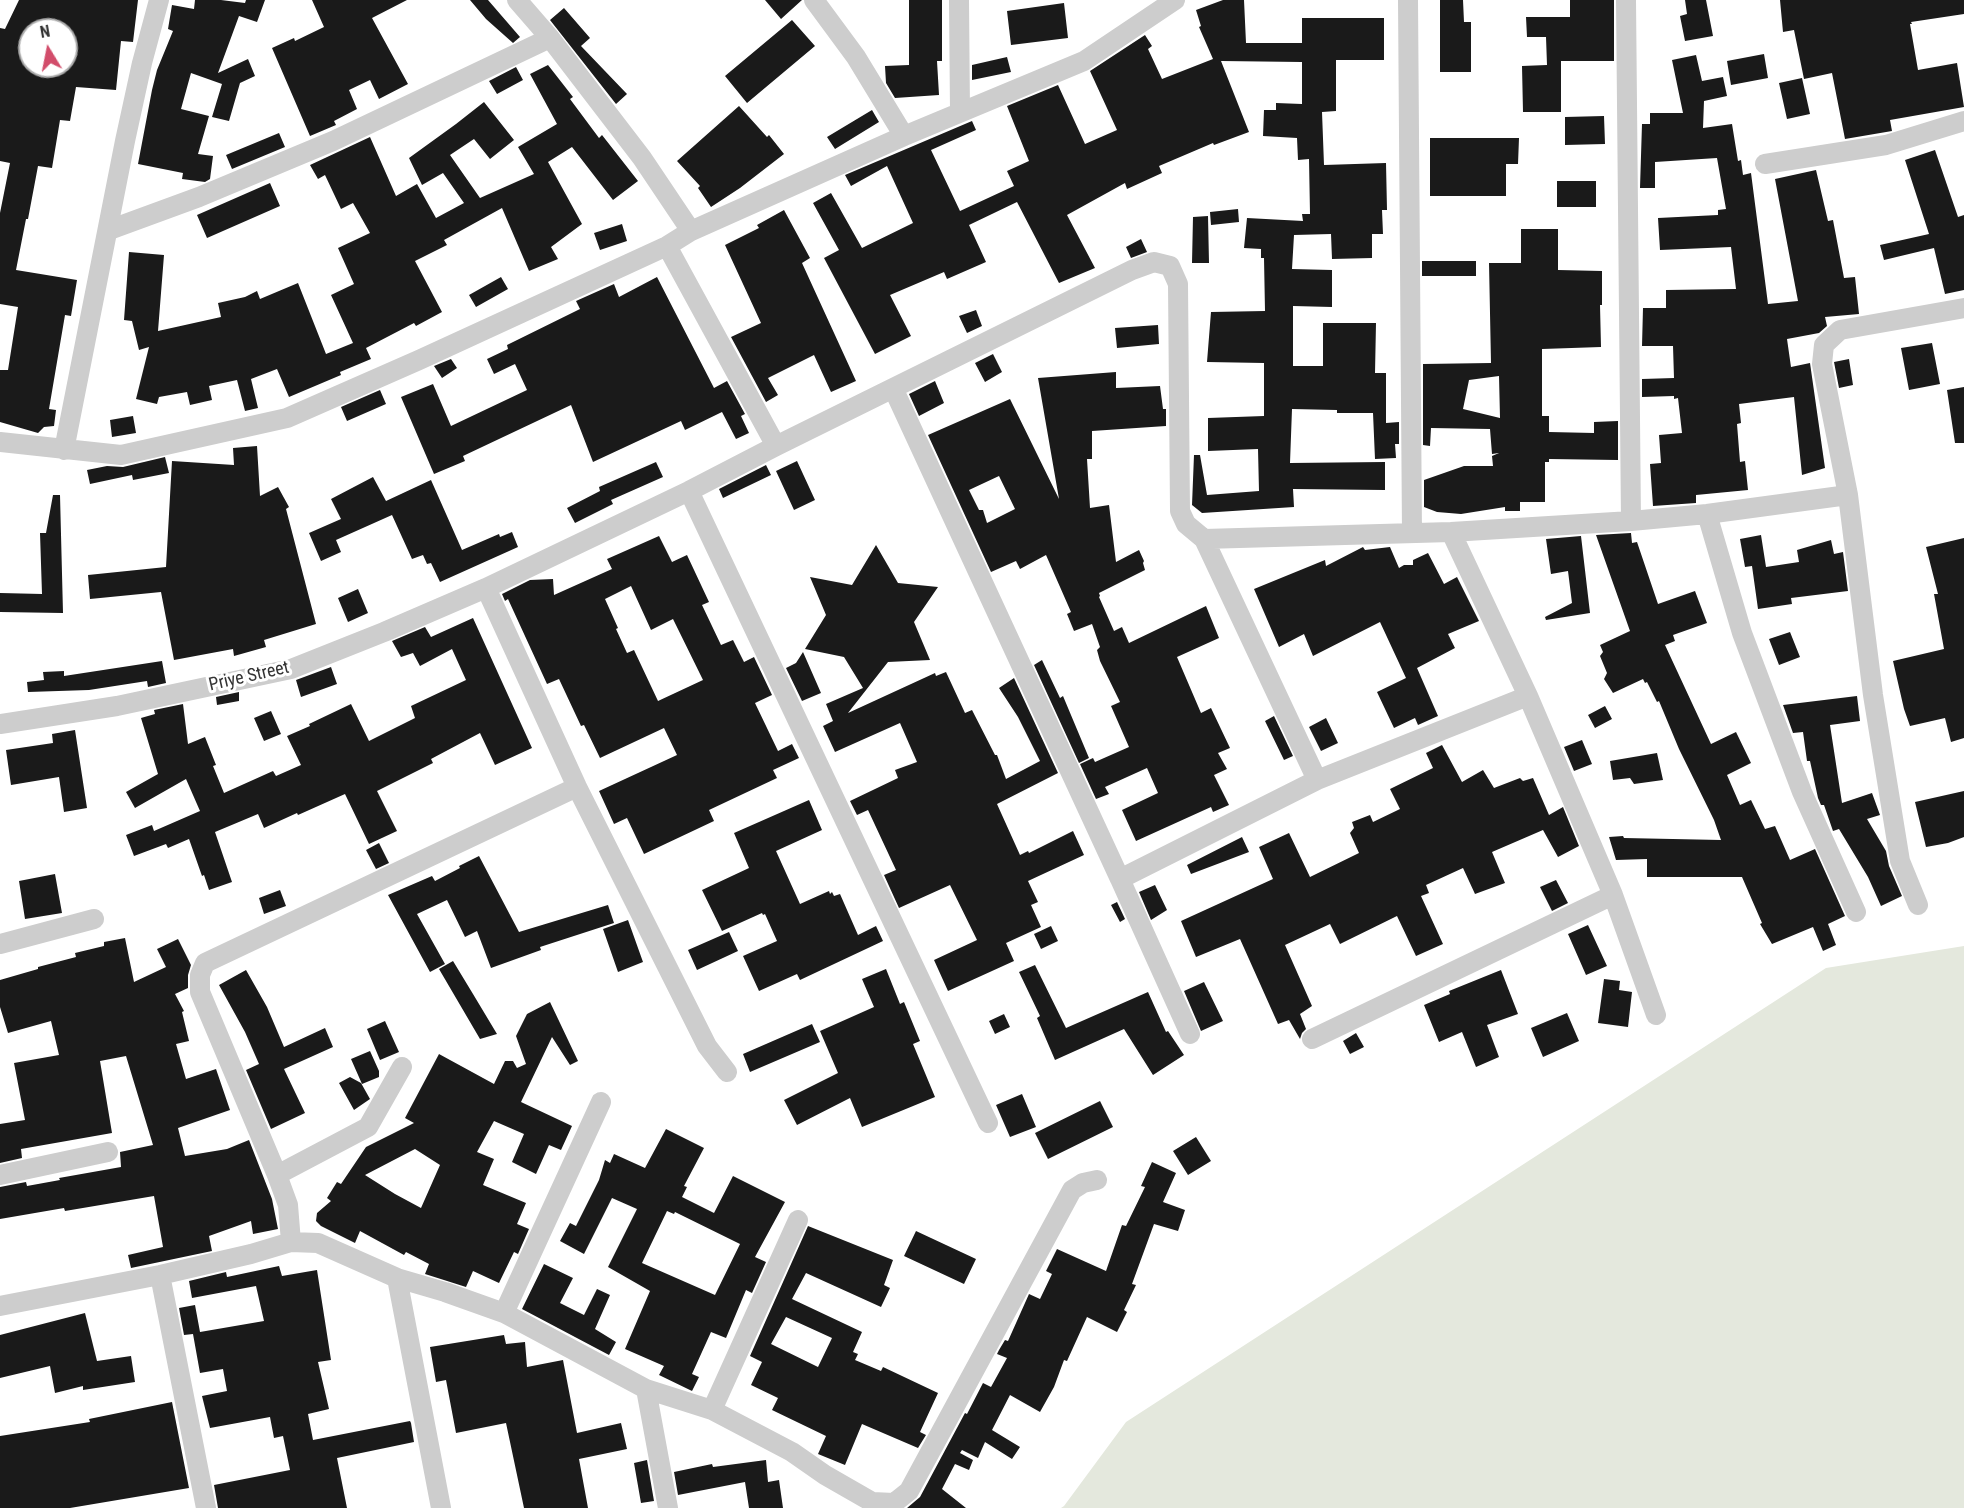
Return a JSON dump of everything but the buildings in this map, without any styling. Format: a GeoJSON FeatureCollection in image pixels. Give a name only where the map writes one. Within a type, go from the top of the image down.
{"type":"FeatureCollection","features":[{"type":"Feature","properties":{"kind":"street"},"geometry":{"type":"LineString","coordinates":[[64,450],[142,63],[159,0]]}},
{"type":"Feature","properties":{"kind":"street"},"geometry":{"type":"LineString","coordinates":[[517,0],[550,38],[642,158],[691,231]]}},
{"type":"Feature","properties":{"kind":"street"},"geometry":{"type":"LineString","coordinates":[[814,0],[856,57],[904,136]]}},
{"type":"Feature","properties":{"kind":"street"},"geometry":{"type":"LineString","coordinates":[[959,0],[960,112]]}},
{"type":"Feature","properties":{"kind":"street"},"geometry":{"type":"LineString","coordinates":[[0,442],[121,455],[286,418],[419,360],[667,246],[691,231],[904,136],[1084,61],[1175,0]]}},
{"type":"Feature","properties":{"kind":"street"},"geometry":{"type":"LineString","coordinates":[[1408,0],[1412,533]]}},
{"type":"Feature","properties":{"kind":"street"},"geometry":{"type":"LineString","coordinates":[[1626,0],[1630,521]]}},
{"type":"Feature","properties":{"kind":"street"},"geometry":{"type":"LineString","coordinates":[[109,230],[199,197],[333,141],[550,38]]}},
{"type":"Feature","properties":{"kind":"street"},"geometry":{"type":"LineString","coordinates":[[1765,165],[1886,145],[1964,121]]}},
{"type":"Feature","properties":{"kind":"street"},"geometry":{"type":"LineString","coordinates":[[667,246],[776,446]]}},
{"type":"Feature","properties":{"kind":"street","name":"Priye Street"},"geometry":{"type":"LineString","coordinates":[[0,724],[117,706],[291,669],[384,632],[486,588],[689,491],[1132,270],[1154,262],[1170,266],[1178,284],[1180,511],[1186,524],[1204,539]]}},
{"type":"Feature","properties":{"kind":"street"},"geometry":{"type":"LineString","coordinates":[[1918,905],[1900,861],[1873,695],[1848,495],[1822,364],[1824,345],[1840,330],[1964,308]]}},
{"type":"Feature","properties":{"kind":"street"},"geometry":{"type":"LineString","coordinates":[[893,388],[1190,1034]]}},
{"type":"Feature","properties":{"kind":"street"},"geometry":{"type":"LineString","coordinates":[[689,491],[988,1123]]}},
{"type":"Feature","properties":{"kind":"street"},"geometry":{"type":"LineString","coordinates":[[1317,780],[1204,539],[1451,532],[1630,521],[1707,514],[1848,495]]}},
{"type":"Feature","properties":{"kind":"street"},"geometry":{"type":"LineString","coordinates":[[1707,514],[1742,633],[1802,792],[1856,912]]}},
{"type":"Feature","properties":{"kind":"street"},"geometry":{"type":"LineString","coordinates":[[1451,532],[1528,696],[1613,895],[1656,1015]]}},
{"type":"Feature","properties":{"kind":"street"},"geometry":{"type":"LineString","coordinates":[[486,588],[577,788],[707,1046],[727,1072]]}},
{"type":"Feature","properties":{"kind":"street"},"geometry":{"type":"LineString","coordinates":[[1120,879],[1317,780],[1528,696]]}},
{"type":"Feature","properties":{"kind":"street"},"geometry":{"type":"LineString","coordinates":[[291,1242],[288,1204],[278,1174],[200,992],[200,975],[205,963],[577,788]]}},
{"type":"Feature","properties":{"kind":"street"},"geometry":{"type":"LineString","coordinates":[[1312,1038],[1613,895]]}},
{"type":"Feature","properties":{"kind":"street"},"geometry":{"type":"LineString","coordinates":[[0,944],[94,918]]}},
{"type":"Feature","properties":{"kind":"street"},"geometry":{"type":"LineString","coordinates":[[278,1174],[368,1127],[402,1067]]}},
{"type":"Feature","properties":{"kind":"street"},"geometry":{"type":"LineString","coordinates":[[504,1313],[601,1102]]}},
{"type":"Feature","properties":{"kind":"street"},"geometry":{"type":"LineString","coordinates":[[0,1174],[108,1152]]}},
{"type":"Feature","properties":{"kind":"street"},"geometry":{"type":"LineString","coordinates":[[0,1306],[160,1275],[251,1254],[291,1242],[318,1243],[397,1278],[504,1313],[646,1389],[712,1410],[792,1452],[825,1475],[872,1502],[894,1503],[909,1491],[1072,1190],[1097,1180]]}},
{"type":"Feature","properties":{"kind":"street"},"geometry":{"type":"LineString","coordinates":[[712,1410],[798,1220]]}},
{"type":"Feature","properties":{"kind":"street"},"geometry":{"type":"LineString","coordinates":[[160,1275],[206,1508]]}},
{"type":"Feature","properties":{"kind":"street"},"geometry":{"type":"LineString","coordinates":[[397,1278],[441,1508]]}},
{"type":"Feature","properties":{"kind":"street"},"geometry":{"type":"LineString","coordinates":[[646,1389],[668,1508]]}},
{"type":"Feature","properties":{"kind":"shaded area"},"geometry":{"type":"Polygon","coordinates":[[[1964,946],[1964,1508],[1061,1508],[1126,1422],[1826,968],[1964,946]]]}}]}
